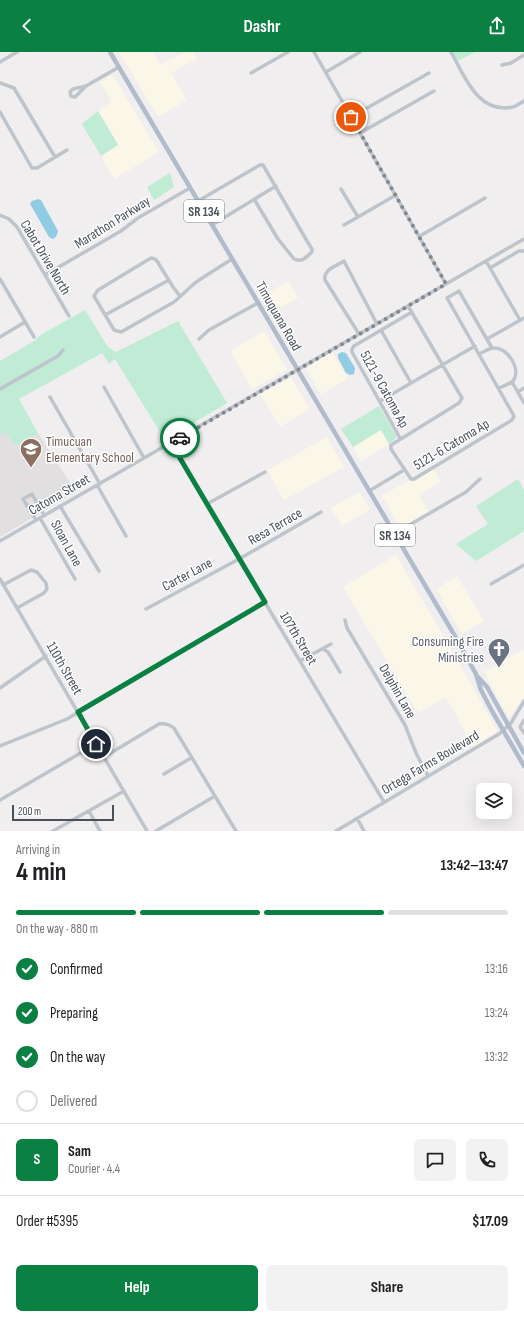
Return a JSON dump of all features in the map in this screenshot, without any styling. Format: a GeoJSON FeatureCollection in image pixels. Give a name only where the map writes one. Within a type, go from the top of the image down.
{"type":"FeatureCollection","features":[{"type":"Feature","properties":{"kind":"main road","name":"Timuquana Road"},"geometry":{"type":"LineString","coordinates":[[110,52],[476,674],[487,687],[524,753]]}},
{"type":"Feature","properties":{"kind":"main road","name":"Timuquana Road"},"geometry":{"type":"LineString","coordinates":[[476,674],[481,690],[524,766]]}},
{"type":"Feature","properties":{"kind":"street"},"geometry":{"type":"LineString","coordinates":[[0,62],[17,52]]}},
{"type":"Feature","properties":{"kind":"street"},"geometry":{"type":"LineString","coordinates":[[251,73],[288,52]]}},
{"type":"Feature","properties":{"kind":"street"},"geometry":{"type":"LineString","coordinates":[[314,52],[446,284]]}},
{"type":"Feature","properties":{"kind":"street"},"geometry":{"type":"LineString","coordinates":[[326,72],[360,52]]}},
{"type":"Feature","properties":{"kind":"street"},"geometry":{"type":"LineString","coordinates":[[451,52],[472,88],[481,99],[494,106],[502,107],[513,107],[524,102]]}},
{"type":"Feature","properties":{"kind":"street"},"geometry":{"type":"LineString","coordinates":[[502,65],[512,63],[524,55]]}},
{"type":"Feature","properties":{"kind":"street"},"geometry":{"type":"LineString","coordinates":[[86,86],[119,67]]}},
{"type":"Feature","properties":{"kind":"street"},"geometry":{"type":"LineString","coordinates":[[351,117],[429,73]]}},
{"type":"Feature","properties":{"kind":"street"},"geometry":{"type":"LineString","coordinates":[[0,84],[14,88],[55,157]]}},
{"type":"Feature","properties":{"kind":"street"},"geometry":{"type":"LineString","coordinates":[[360,133],[434,91]]}},
{"type":"Feature","properties":{"kind":"street"},"geometry":{"type":"LineString","coordinates":[[0,112],[32,168],[37,168],[68,150]]}},
{"type":"Feature","properties":{"kind":"street"},"geometry":{"type":"LineString","coordinates":[[198,201],[263,165],[312,249],[312,252],[305,259],[299,261],[294,258],[278,239],[254,199]]}},
{"type":"Feature","properties":{"kind":"street"},"geometry":{"type":"LineString","coordinates":[[212,225],[276,186]]}},
{"type":"Feature","properties":{"kind":"street","name":"Marathon Parkway"},"geometry":{"type":"LineString","coordinates":[[45,275],[120,232],[138,218],[190,188]]}},
{"type":"Feature","properties":{"kind":"street"},"geometry":{"type":"LineString","coordinates":[[342,189],[358,217]]}},
{"type":"Feature","properties":{"kind":"street"},"geometry":{"type":"LineString","coordinates":[[344,225],[396,195]]}},
{"type":"Feature","properties":{"kind":"street"},"geometry":{"type":"LineString","coordinates":[[420,236],[485,198]]}},
{"type":"Feature","properties":{"kind":"street","name":"Cabot Drive North"},"geometry":{"type":"LineString","coordinates":[[0,215],[9,219],[17,227],[69,316]]}},
{"type":"Feature","properties":{"kind":"street","name":"Catoma Street"},"geometry":{"type":"LineString","coordinates":[[0,541],[524,239]]}},
{"type":"Feature","properties":{"kind":"street"},"geometry":{"type":"LineString","coordinates":[[490,268],[519,251],[524,251]]}},
{"type":"Feature","properties":{"kind":"street"},"geometry":{"type":"LineString","coordinates":[[180,296],[157,261],[151,258],[96,291],[94,296],[114,330],[121,332],[174,302],[194,284],[232,259]]}},
{"type":"Feature","properties":{"kind":"street"},"geometry":{"type":"LineString","coordinates":[[359,334],[325,280],[324,276],[327,271],[344,261],[377,324]]}},
{"type":"Feature","properties":{"kind":"street"},"geometry":{"type":"LineString","coordinates":[[486,261],[522,319],[487,339],[492,348]]}},
{"type":"Feature","properties":{"kind":"street"},"geometry":{"type":"LineString","coordinates":[[0,279],[34,338]]}},
{"type":"Feature","properties":{"kind":"street"},"geometry":{"type":"LineString","coordinates":[[105,315],[169,280]]}},
{"type":"Feature","properties":{"kind":"street","name":"5121-6 Catoma Ap"},"geometry":{"type":"LineString","coordinates":[[400,438],[393,443],[391,447],[409,477],[414,479],[514,418],[514,413],[447,298],[460,291],[487,339]]}},
{"type":"Feature","properties":{"kind":"street"},"geometry":{"type":"LineString","coordinates":[[199,339],[209,330],[258,302]]}},
{"type":"Feature","properties":{"kind":"street"},"geometry":{"type":"LineString","coordinates":[[400,438],[461,400],[461,396],[408,306]]}},
{"type":"Feature","properties":{"kind":"street","name":"5121-9 Catoma Ap"},"geometry":{"type":"LineString","coordinates":[[400,438],[352,352],[352,349],[354,346],[412,312]]}},
{"type":"Feature","properties":{"kind":"street"},"geometry":{"type":"LineString","coordinates":[[0,337],[25,322]]}},
{"type":"Feature","properties":{"kind":"street"},"geometry":{"type":"LineString","coordinates":[[381,330],[412,383]]}},
{"type":"Feature","properties":{"kind":"street"},"geometry":{"type":"LineString","coordinates":[[380,401],[443,366],[475,346]]}},
{"type":"Feature","properties":{"kind":"street"},"geometry":{"type":"LineString","coordinates":[[479,354],[492,348],[503,351],[513,363],[515,374],[512,382]]}},
{"type":"Feature","properties":{"kind":"street"},"geometry":{"type":"LineString","coordinates":[[0,389],[58,356],[64,350]]}},
{"type":"Feature","properties":{"kind":"street"},"geometry":{"type":"LineString","coordinates":[[499,388],[512,382]]}},
{"type":"Feature","properties":{"kind":"street"},"geometry":{"type":"LineString","coordinates":[[512,382],[524,403]]}},
{"type":"Feature","properties":{"kind":"street"},"geometry":{"type":"LineString","coordinates":[[104,387],[144,458]]}},
{"type":"Feature","properties":{"kind":"street"},"geometry":{"type":"LineString","coordinates":[[518,392],[524,388]]}},
{"type":"Feature","properties":{"kind":"street"},"geometry":{"type":"LineString","coordinates":[[50,397],[126,536]]}},
{"type":"Feature","properties":{"kind":"street","name":"107th Street"},"geometry":{"type":"LineString","coordinates":[[171,443],[384,802]]}},
{"type":"Feature","properties":{"kind":"street"},"geometry":{"type":"LineString","coordinates":[[369,491],[404,470]]}},
{"type":"Feature","properties":{"kind":"street"},"geometry":{"type":"LineString","coordinates":[[207,504],[265,472]]}},
{"type":"Feature","properties":{"kind":"street"},"geometry":{"type":"LineString","coordinates":[[394,534],[466,492],[480,480]]}},
{"type":"Feature","properties":{"kind":"street"},"geometry":{"type":"LineString","coordinates":[[36,520],[23,499],[32,494],[44,515]]}},
{"type":"Feature","properties":{"kind":"street"},"geometry":{"type":"LineString","coordinates":[[60,506],[99,571]]}},
{"type":"Feature","properties":{"kind":"street","name":"Resa Terrace"},"geometry":{"type":"LineString","coordinates":[[239,559],[321,512]]}},
{"type":"Feature","properties":{"kind":"street","name":"Sloan Lane"},"geometry":{"type":"LineString","coordinates":[[40,518],[75,579]]}},
{"type":"Feature","properties":{"kind":"street","name":"Carter Lane"},"geometry":{"type":"LineString","coordinates":[[146,609],[239,559]]}},
{"type":"Feature","properties":{"kind":"street"},"geometry":{"type":"LineString","coordinates":[[491,584],[524,565]]}},
{"type":"Feature","properties":{"kind":"street"},"geometry":{"type":"LineString","coordinates":[[4,585],[30,570],[34,570],[46,583],[47,589],[44,593],[17,608]]}},
{"type":"Feature","properties":{"kind":"street","name":"110th Street"},"geometry":{"type":"LineString","coordinates":[[0,579],[147,831]]}},
{"type":"Feature","properties":{"kind":"street"},"geometry":{"type":"LineString","coordinates":[[0,746],[62,721],[265,602]]}},
{"type":"Feature","properties":{"kind":"street","name":"Delphin Lane"},"geometry":{"type":"LineString","coordinates":[[345,620],[347,628],[405,725],[416,753],[428,776]]}},
{"type":"Feature","properties":{"kind":"street"},"geometry":{"type":"LineString","coordinates":[[300,661],[331,644]]}},
{"type":"Feature","properties":{"kind":"street"},"geometry":{"type":"LineString","coordinates":[[322,649],[328,652],[340,672]]}},
{"type":"Feature","properties":{"kind":"street"},"geometry":{"type":"LineString","coordinates":[[0,688],[46,656]]}},
{"type":"Feature","properties":{"kind":"street","name":"Ortega Farms Boulevard"},"geometry":{"type":"LineString","coordinates":[[336,831],[499,734],[508,726],[524,700]]}},
{"type":"Feature","properties":{"kind":"street"},"geometry":{"type":"LineString","coordinates":[[524,720],[520,727],[524,733]]}},
{"type":"Feature","properties":{"kind":"street"},"geometry":{"type":"LineString","coordinates":[[104,757],[157,725],[167,724],[174,728],[236,831]]}},
{"type":"Feature","properties":{"kind":"street"},"geometry":{"type":"LineString","coordinates":[[0,800],[96,744]]}},
{"type":"Feature","properties":{"kind":"street"},"geometry":{"type":"LineString","coordinates":[[164,774],[191,758]]}},
{"type":"Feature","properties":{"kind":"street"},"geometry":{"type":"LineString","coordinates":[[54,831],[124,791]]}},
{"type":"Feature","properties":{"kind":"street"},"geometry":{"type":"LineString","coordinates":[[156,831],[215,796]]}},
{"type":"Feature","properties":{"kind":"street"},"geometry":{"type":"LineString","coordinates":[[89,811],[100,831]]}},
{"type":"Feature","properties":{"kind":"street"},"geometry":{"type":"LineString","coordinates":[[357,818],[364,831]]}},
{"type":"Feature","properties":{"kind":"shaded area"},"geometry":{"type":"Polygon","coordinates":[[[119,52],[152,52],[160,64],[187,52],[193,52],[197,59],[171,73],[187,100],[158,117],[119,52]]]}},
{"type":"Feature","properties":{"kind":"shaded area"},"geometry":{"type":"Polygon","coordinates":[[[113,75],[159,152],[114,179],[101,156],[118,144],[98,111],[112,102],[100,82],[113,75]]]}},
{"type":"Feature","properties":{"kind":"shaded area"},"geometry":{"type":"Polygon","coordinates":[[[288,281],[298,298],[273,312],[263,296],[288,281]]]}},
{"type":"Feature","properties":{"kind":"shaded area"},"geometry":{"type":"Polygon","coordinates":[[[264,331],[287,370],[252,389],[230,351],[264,331]]]}},
{"type":"Feature","properties":{"kind":"shaded area"},"geometry":{"type":"Polygon","coordinates":[[[332,351],[348,379],[321,394],[306,369],[332,351]]]}},
{"type":"Feature","properties":{"kind":"shaded area"},"geometry":{"type":"Polygon","coordinates":[[[291,378],[310,409],[280,427],[260,394],[291,378]]]}},
{"type":"Feature","properties":{"kind":"shaded area"},"geometry":{"type":"Polygon","coordinates":[[[381,430],[389,444],[361,461],[353,447],[381,430]]]}},
{"type":"Feature","properties":{"kind":"shaded area","name":"Timucuan Elementary School"},"geometry":{"type":"Polygon","coordinates":[[[6,431],[16,446],[38,433],[76,492],[0,537],[0,436],[6,431]]]}},
{"type":"Feature","properties":{"kind":"shaded area"},"geometry":{"type":"Polygon","coordinates":[[[327,437],[344,467],[284,500],[267,470],[327,437]]]}},
{"type":"Feature","properties":{"kind":"shaded area"},"geometry":{"type":"Polygon","coordinates":[[[434,469],[441,482],[419,495],[429,512],[401,529],[382,496],[409,480],[413,482],[434,469]]]}},
{"type":"Feature","properties":{"kind":"shaded area"},"geometry":{"type":"Polygon","coordinates":[[[359,492],[370,509],[342,526],[331,508],[359,492]]]}},
{"type":"Feature","properties":{"kind":"shaded area"},"geometry":{"type":"Polygon","coordinates":[[[396,555],[497,730],[495,733],[473,747],[446,697],[418,713],[343,587],[396,555]]]}},
{"type":"Feature","properties":{"kind":"shaded area"},"geometry":{"type":"Polygon","coordinates":[[[457,576],[484,621],[462,634],[436,589],[457,576]]]}},
{"type":"Feature","properties":{"kind":"shaded area"},"geometry":{"type":"Polygon","coordinates":[[[524,649],[524,696],[509,718],[484,672],[524,649]]]}},
{"type":"Feature","properties":{"kind":"green space"},"geometry":{"type":"Polygon","coordinates":[[[453,52],[475,52],[458,61],[453,52]]]}},
{"type":"Feature","properties":{"kind":"green space"},"geometry":{"type":"Polygon","coordinates":[[[98,111],[118,145],[101,156],[82,124],[98,111]]]}},
{"type":"Feature","properties":{"kind":"green space"},"geometry":{"type":"Polygon","coordinates":[[[170,173],[174,187],[154,200],[147,187],[170,173]]]}},
{"type":"Feature","properties":{"kind":"green space"},"geometry":{"type":"Polygon","coordinates":[[[85,310],[108,347],[116,352],[178,321],[227,403],[165,440],[115,359],[109,364],[102,353],[19,399],[38,433],[16,446],[6,432],[0,436],[0,361],[34,341],[39,336],[85,310]]]}},
{"type":"Feature","properties":{"kind":"green space"},"geometry":{"type":"Polygon","coordinates":[[[379,406],[397,437],[389,444],[381,430],[353,447],[341,429],[379,406]]]}},
{"type":"Feature","properties":{"kind":"green space"},"geometry":{"type":"Polygon","coordinates":[[[518,479],[524,490],[524,531],[476,561],[456,544],[488,524],[476,506],[518,479]]]}},
{"type":"Feature","properties":{"kind":"water"},"geometry":{"type":"Polygon","coordinates":[[[38,199],[41,200],[58,231],[56,237],[53,239],[49,237],[30,204],[32,201],[38,199]]]}},
{"type":"Feature","properties":{"kind":"water"},"geometry":{"type":"Polygon","coordinates":[[[342,352],[346,353],[355,368],[354,374],[350,375],[346,373],[338,358],[338,354],[342,352]]]}},
{"type":"Feature","properties":{"kind":"way so far"},"geometry":{"type":"LineString","coordinates":[[180,438],[446,284],[351,117]]}},
{"type":"Feature","properties":{"kind":"place","name":"Timucuan Elementary School"},"geometry":{"type":"Point","coordinates":[31,468]}},
{"type":"Feature","properties":{"kind":"place","name":"Consuming Fire Ministries"},"geometry":{"type":"Point","coordinates":[499,668]}},
{"type":"Feature","properties":{"kind":"route"},"geometry":{"type":"LineString","coordinates":[[96,744],[78,712],[265,602],[171,443],[180,438]]}}]}
